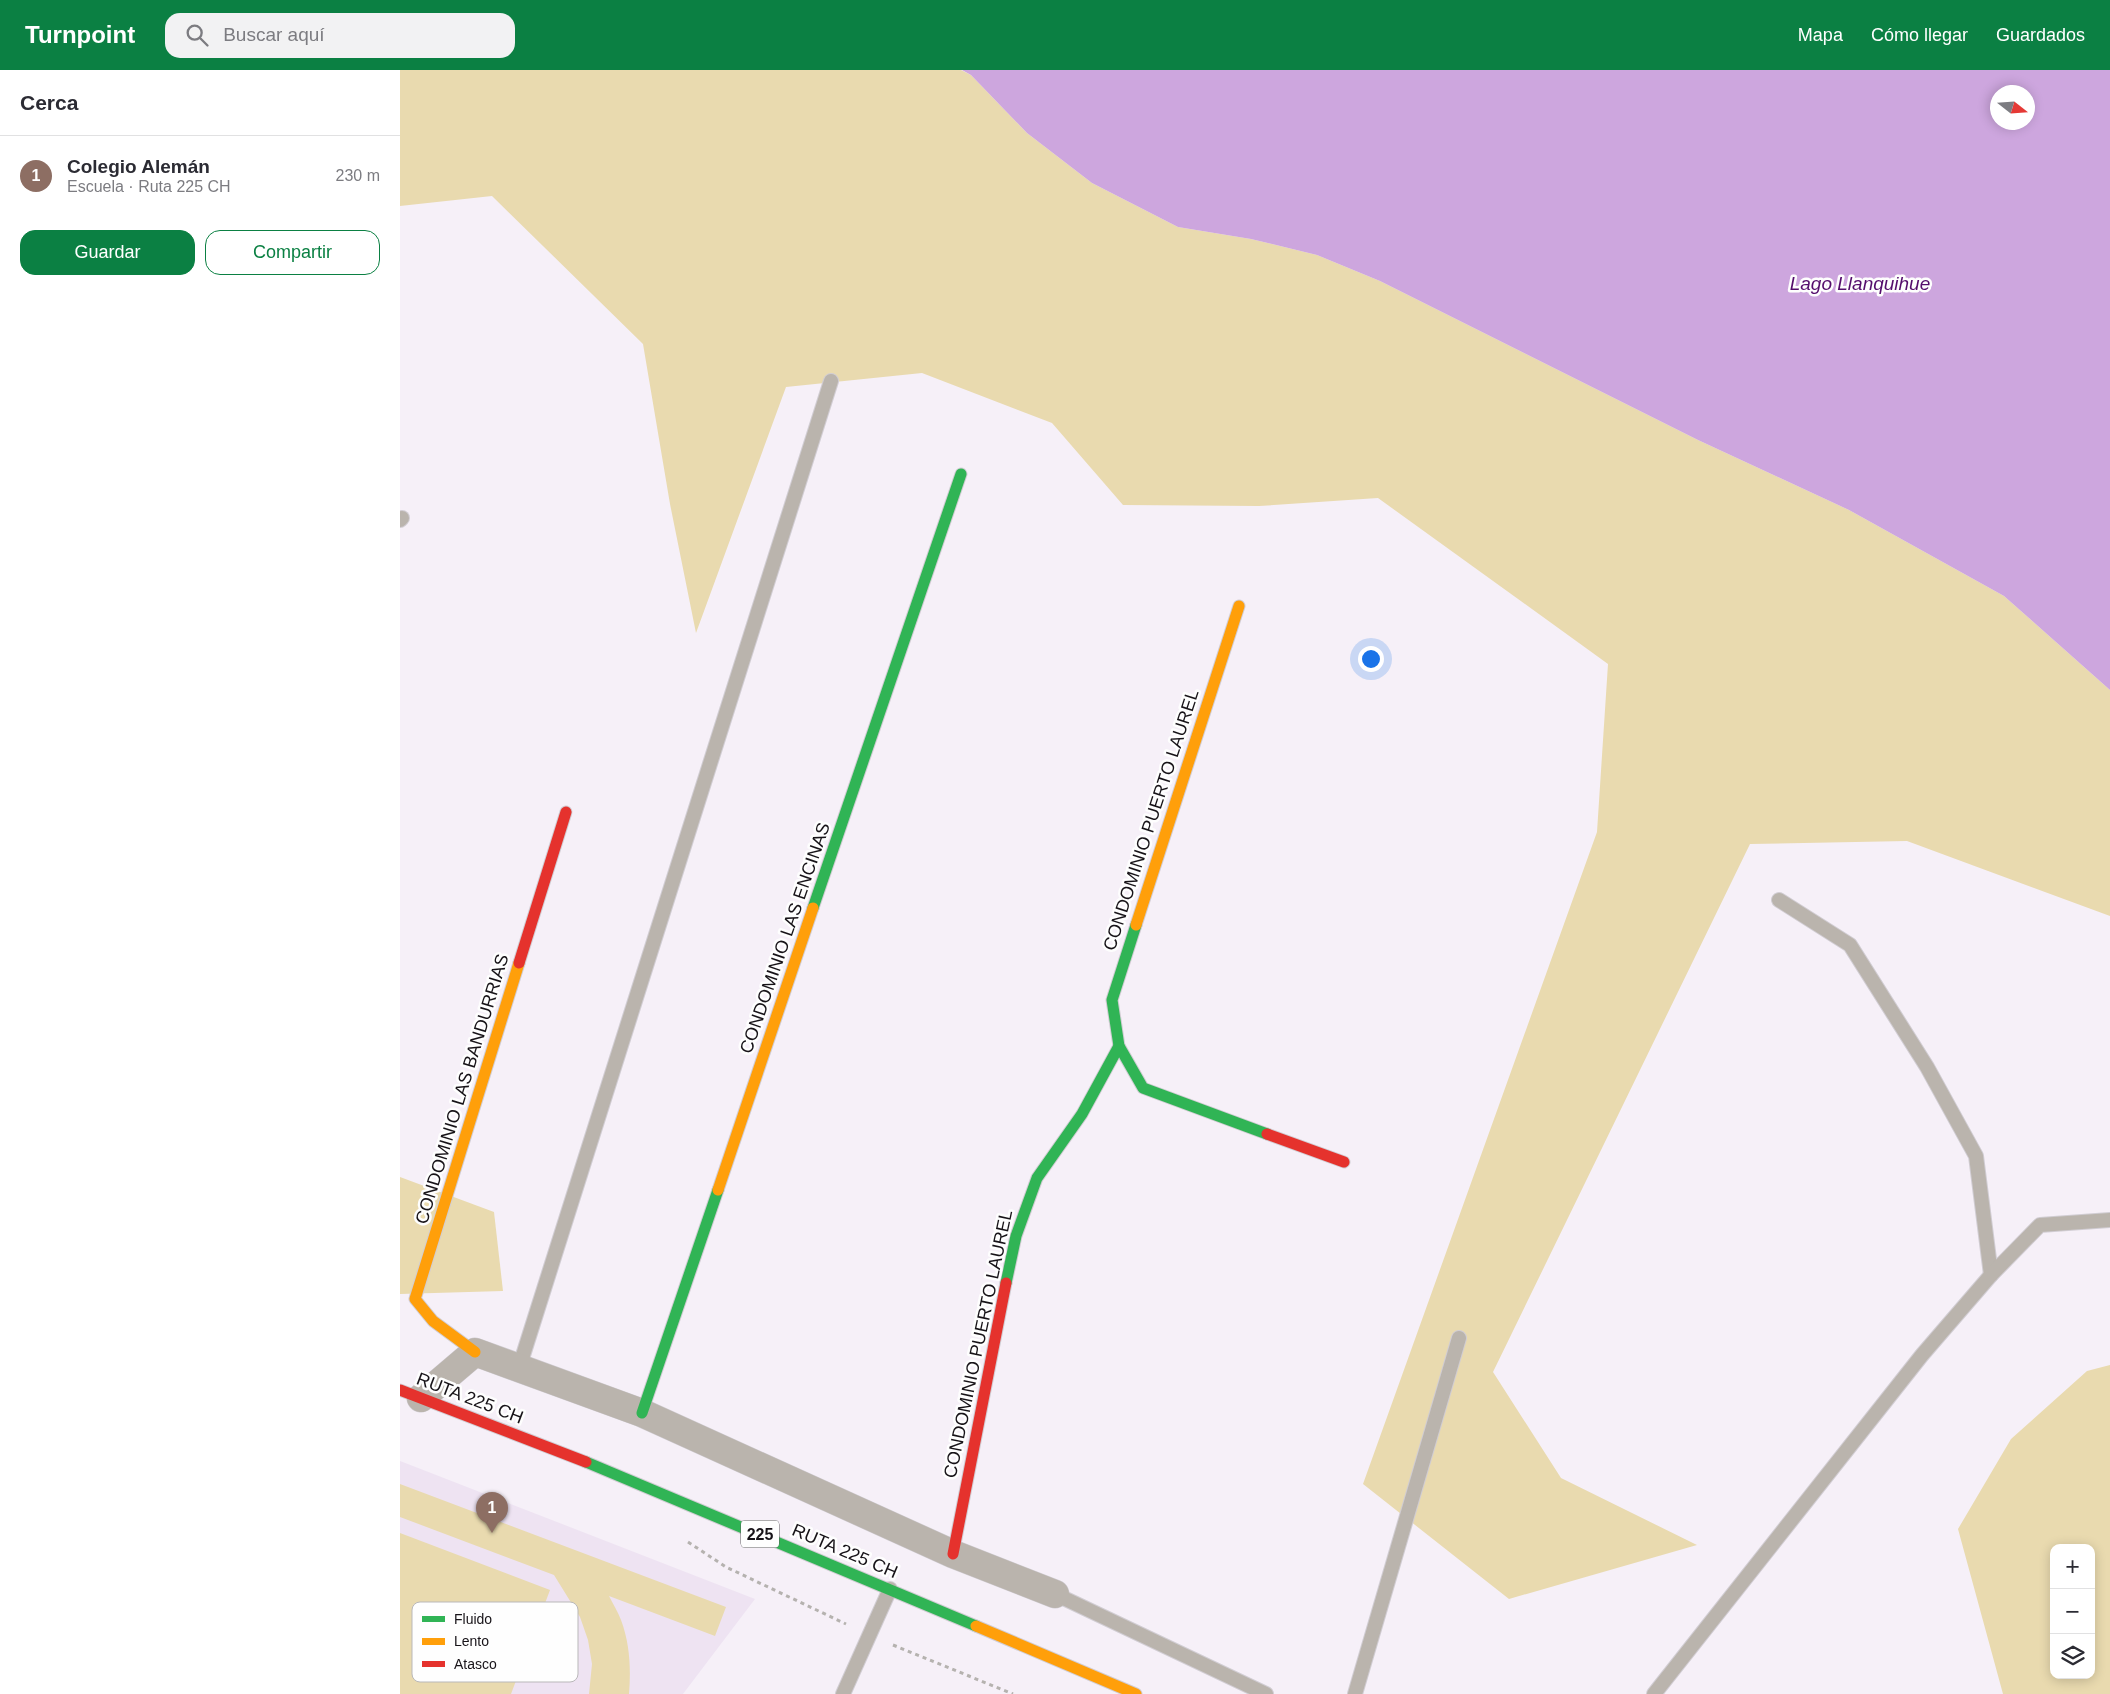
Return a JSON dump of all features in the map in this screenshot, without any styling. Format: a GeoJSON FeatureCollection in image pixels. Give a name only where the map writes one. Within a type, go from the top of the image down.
{"type":"FeatureCollection","features":[{"type":"Feature","properties":{"kind":"street","name":"CONDOMINIO LAS ENCINAS"},"geometry":{"type":"LineString","coordinates":[[642,1413],[961,474]]}},
{"type":"Feature","properties":{"kind":"street","name":"CONDOMINIO PUERTO LAUREL"},"geometry":{"type":"LineString","coordinates":[[1239,606],[1112,1000],[1119,1046],[1143,1088],[1344,1162]]}},
{"type":"Feature","properties":{"kind":"street","name":"CONDOMINIO LAS BANDURRIAS"},"geometry":{"type":"LineString","coordinates":[[475,1352],[433,1321],[415,1300],[566,812]]}},
{"type":"Feature","properties":{"kind":"street","name":"CONDOMINIO PUERTO LAUREL"},"geometry":{"type":"LineString","coordinates":[[953,1554],[1016,1236],[1037,1178],[1082,1114],[1119,1046]]}},
{"type":"Feature","properties":{"kind":"street"},"geometry":{"type":"LineString","coordinates":[[410,1394],[475,1352],[642,1413],[953,1554],[1055,1594]]}},
{"type":"Feature","properties":{"kind":"street","name":"RUTA 225 CH"},"geometry":{"type":"LineString","coordinates":[[410,1394],[630,1479],[1136,1694]]}},
{"type":"Feature","properties":{"kind":"lane"},"geometry":{"type":"LineString","coordinates":[[519,1368],[832,381]]}},
{"type":"Feature","properties":{"kind":"lane"},"geometry":{"type":"LineString","coordinates":[[1779,900],[1850,945],[1927,1067],[1976,1156],[1990,1275]]}},
{"type":"Feature","properties":{"kind":"lane"},"geometry":{"type":"LineString","coordinates":[[1654,1694],[1922,1355],[1990,1275],[2040,1225],[2110,1220]]}},
{"type":"Feature","properties":{"kind":"lane"},"geometry":{"type":"LineString","coordinates":[[1354,1694],[1459,1338]]}},
{"type":"Feature","properties":{"kind":"lane"},"geometry":{"type":"LineString","coordinates":[[843,1694],[890,1589]]}},
{"type":"Feature","properties":{"kind":"lane"},"geometry":{"type":"LineString","coordinates":[[1055,1594],[1266,1694]]}},
{"type":"Feature","properties":{"kind":"path"},"geometry":{"type":"LineString","coordinates":[[686,1541],[726,1568],[870,1635],[1013,1694]]}},
{"type":"Feature","properties":{"kind":"shaded area"},"geometry":{"type":"Polygon","coordinates":[[[400,70],[961,70],[971,75],[1027,133],[1092,183],[1178,227],[1251,239],[1317,255],[1380,281],[1698,440],[1849,510],[2004,596],[2110,690],[2110,916],[1907,841],[1750,844],[1493,1372],[1561,1478],[1697,1545],[1509,1599],[1363,1484],[1597,832],[1608,664],[1378,498],[1259,506],[1123,505],[1052,423],[922,373],[786,387],[696,633],[670,504],[643,344],[492,196],[400,206],[400,70]]]}},
{"type":"Feature","properties":{"kind":"shaded area"},"geometry":{"type":"Polygon","coordinates":[[[400,1177],[494,1212],[503,1291],[400,1294],[400,1177]]]}},
{"type":"Feature","properties":{"kind":"shaded area"},"geometry":{"type":"Polygon","coordinates":[[[2110,1365],[2110,1694],[2003,1694],[1958,1529],[2011,1439],[2087,1371],[2110,1365]]]}},
{"type":"Feature","properties":{"kind":"shaded area"},"geometry":{"type":"Polygon","coordinates":[[[400,1461],[755,1599],[683,1694],[400,1694],[400,1461]]]}},
{"type":"Feature","properties":{"kind":"shaded area"},"geometry":{"type":"Polygon","coordinates":[[[400,1484],[726,1607],[715,1636],[609,1596],[620,1617],[628,1647],[630,1666],[629,1694],[589,1694],[592,1664],[588,1640],[578,1614],[578,1602],[571,1602],[554,1575],[400,1517],[400,1484]]]}},
{"type":"Feature","properties":{"kind":"shaded area"},"geometry":{"type":"Polygon","coordinates":[[[400,1533],[550,1590],[546,1602],[412,1602],[412,1682],[516,1682],[511,1694],[400,1694],[400,1533]]]}},
{"type":"Feature","properties":{"kind":"water","name":"Lago Llanquihue"},"geometry":{"type":"Polygon","coordinates":[[[962,70],[2110,70],[2110,690],[2004,596],[1849,510],[1698,440],[1380,281],[1317,255],[1251,239],[1178,227],[1092,183],[1027,133],[971,75],[962,70]]]}},
{"type":"Feature","properties":{"kind":"traffic: fast"},"geometry":{"type":"LineString","coordinates":[[813,908],[961,474]]}},
{"type":"Feature","properties":{"kind":"traffic: fast"},"geometry":{"type":"LineString","coordinates":[[1136,925],[1112,1000],[1119,1046],[1143,1088],[1267,1134]]}},
{"type":"Feature","properties":{"kind":"traffic: fast"},"geometry":{"type":"LineString","coordinates":[[1006,1283],[1016,1236],[1037,1178],[1082,1114],[1119,1046]]}},
{"type":"Feature","properties":{"kind":"traffic: fast"},"geometry":{"type":"LineString","coordinates":[[642,1413],[718,1190]]}},
{"type":"Feature","properties":{"kind":"traffic: fast"},"geometry":{"type":"LineString","coordinates":[[586,1462],[976,1626]]}},
{"type":"Feature","properties":{"kind":"traffic: slow"},"geometry":{"type":"LineString","coordinates":[[1136,925],[1239,606]]}},
{"type":"Feature","properties":{"kind":"traffic: slow"},"geometry":{"type":"LineString","coordinates":[[718,1190],[813,908]]}},
{"type":"Feature","properties":{"kind":"traffic: slow"},"geometry":{"type":"LineString","coordinates":[[475,1352],[433,1321],[415,1299],[519,963]]}},
{"type":"Feature","properties":{"kind":"traffic: slow"},"geometry":{"type":"LineString","coordinates":[[976,1626],[1136,1694]]}},
{"type":"Feature","properties":{"kind":"traffic: jam"},"geometry":{"type":"LineString","coordinates":[[519,963],[566,812]]}},
{"type":"Feature","properties":{"kind":"traffic: jam"},"geometry":{"type":"LineString","coordinates":[[1267,1134],[1344,1162]]}},
{"type":"Feature","properties":{"kind":"traffic: jam"},"geometry":{"type":"LineString","coordinates":[[953,1554],[1006,1283]]}},
{"type":"Feature","properties":{"kind":"traffic: jam"},"geometry":{"type":"LineString","coordinates":[[400,1390],[586,1462]]}},
{"type":"Feature","properties":{"kind":"place","name":"Colegio Alemán"},"geometry":{"type":"Point","coordinates":[492,1533]}}]}
